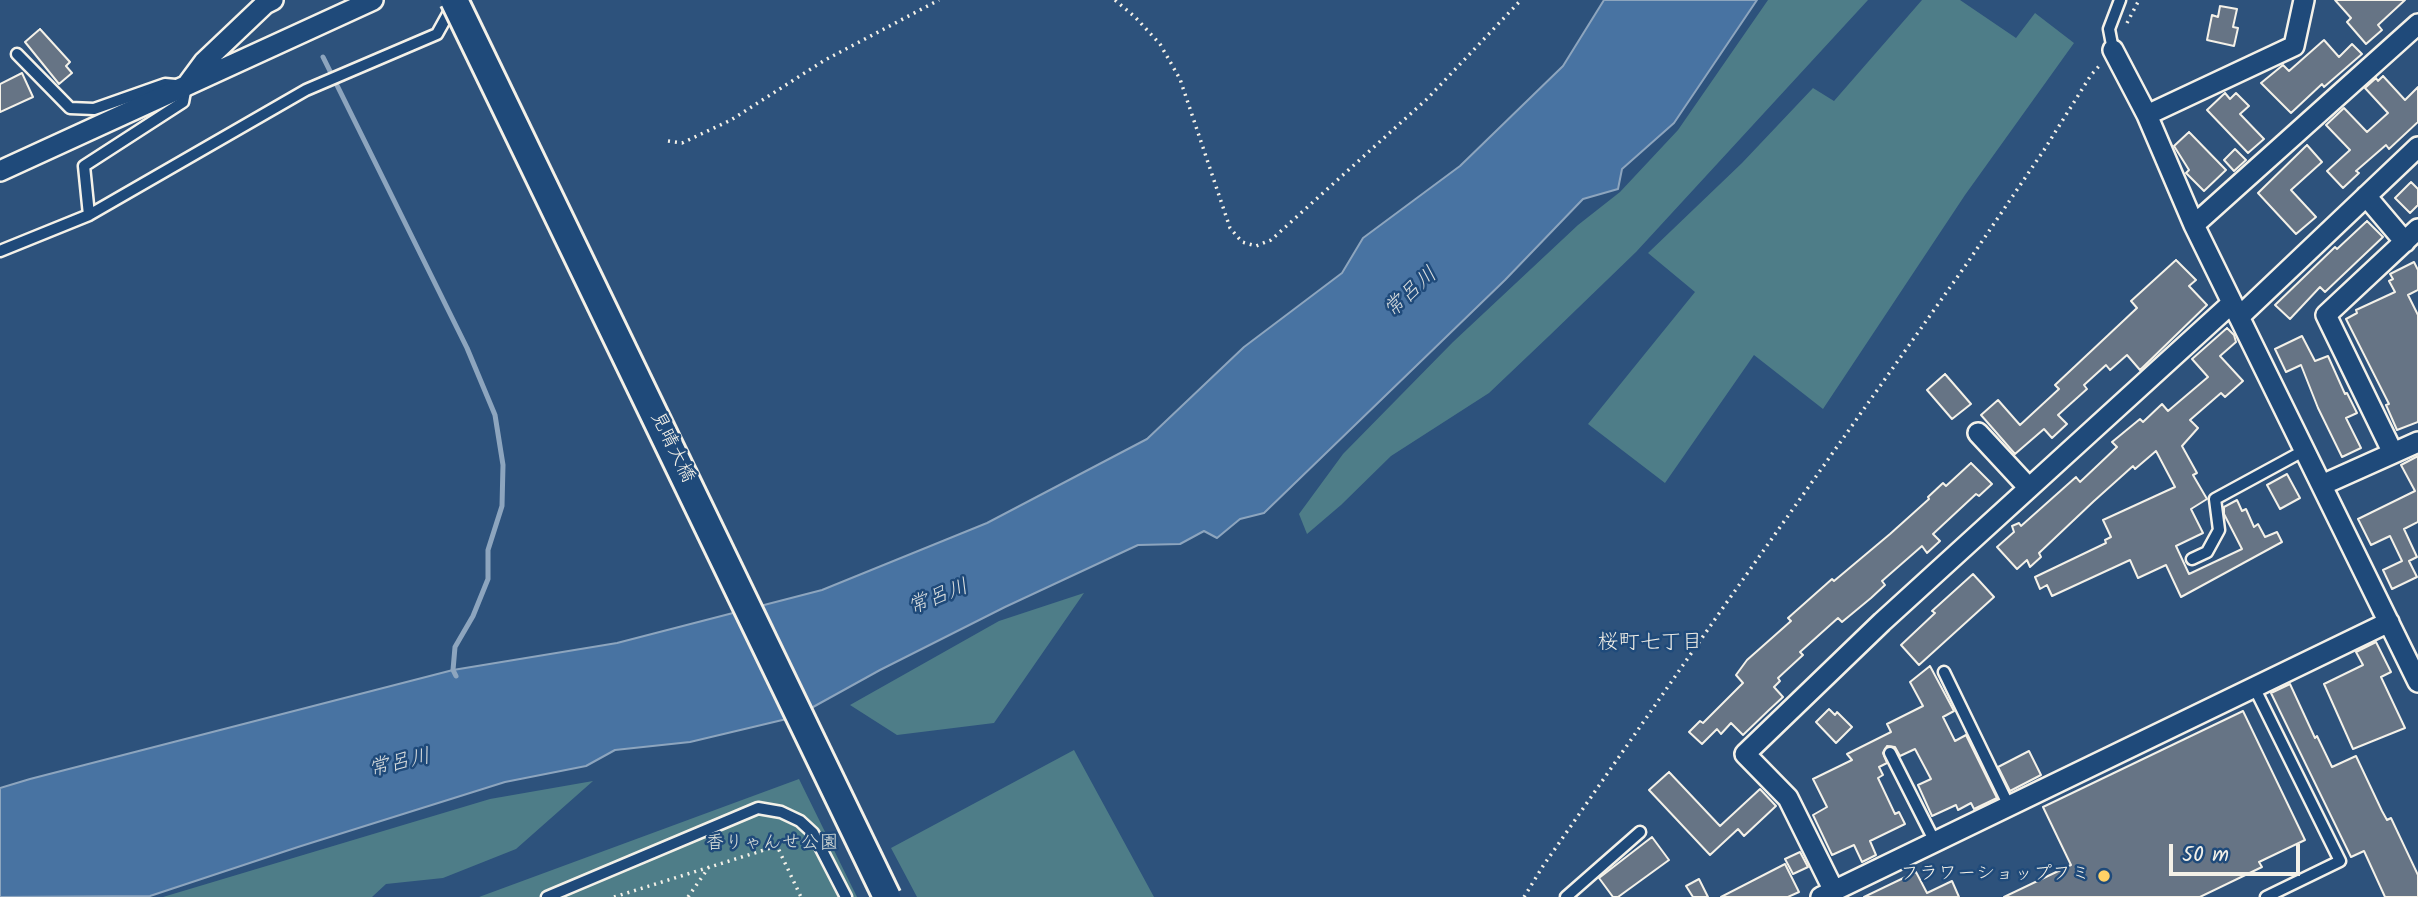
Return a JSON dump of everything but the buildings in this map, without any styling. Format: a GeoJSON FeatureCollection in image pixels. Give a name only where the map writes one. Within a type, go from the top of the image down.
{"type":"FeatureCollection","features":[{"type":"Feature","properties":{"kind":"main road","name":"見晴大橋"},"geometry":{"type":"LineString","coordinates":[[455,0],[887,897]]}},
{"type":"Feature","properties":{"kind":"street"},"geometry":{"type":"LineString","coordinates":[[186,86],[204,62],[264,4],[273,0]]}},
{"type":"Feature","properties":{"kind":"street"},"geometry":{"type":"LineString","coordinates":[[0,171],[373,0]]}},
{"type":"Feature","properties":{"kind":"street"},"geometry":{"type":"LineString","coordinates":[[2147,115],[2294,46],[2304,0]]}},
{"type":"Feature","properties":{"kind":"street"},"geometry":{"type":"LineString","coordinates":[[2194,225],[2418,24]]}},
{"type":"Feature","properties":{"kind":"street"},"geometry":{"type":"LineString","coordinates":[[2113,50],[2147,115],[2194,225],[2418,682]]}},
{"type":"Feature","properties":{"kind":"street"},"geometry":{"type":"LineString","coordinates":[[2389,622],[1827,894],[1788,798],[1745,754],[1872,632],[2029,488],[2236,310],[2418,147]]}},
{"type":"Feature","properties":{"kind":"street"},"geometry":{"type":"LineString","coordinates":[[2366,196],[2413,239],[2326,315],[2393,453]]}},
{"type":"Feature","properties":{"kind":"street"},"geometry":{"type":"LineString","coordinates":[[1979,433],[2029,488]]}},
{"type":"Feature","properties":{"kind":"street"},"geometry":{"type":"LineString","coordinates":[[2322,485],[2418,442]]}},
{"type":"Feature","properties":{"kind":"lane"},"geometry":{"type":"LineString","coordinates":[[0,251],[89,215],[306,90],[437,34],[455,0]]}},
{"type":"Feature","properties":{"kind":"lane"},"geometry":{"type":"LineString","coordinates":[[2113,50],[2109,29],[2120,0]]}},
{"type":"Feature","properties":{"kind":"lane"},"geometry":{"type":"LineString","coordinates":[[17,54],[69,108],[94,109],[165,84],[186,86],[183,102],[84,166],[89,215]]}},
{"type":"Feature","properties":{"kind":"lane"},"geometry":{"type":"LineString","coordinates":[[2192,559],[2207,552],[2218,530],[2215,499],[2305,450]]}},
{"type":"Feature","properties":{"kind":"lane"},"geometry":{"type":"LineString","coordinates":[[1944,672],[2009,806]]}},
{"type":"Feature","properties":{"kind":"lane"},"geometry":{"type":"LineString","coordinates":[[2254,687],[2340,861],[2266,897]]}},
{"type":"Feature","properties":{"kind":"lane"},"geometry":{"type":"LineString","coordinates":[[1890,753],[1935,842]]}},
{"type":"Feature","properties":{"kind":"lane"},"geometry":{"type":"LineString","coordinates":[[547,897],[758,808],[781,812],[800,821],[813,833],[846,897]]}},
{"type":"Feature","properties":{"kind":"lane"},"geometry":{"type":"LineString","coordinates":[[1566,897],[1640,832]]}},
{"type":"Feature","properties":{"kind":"path"},"geometry":{"type":"LineString","coordinates":[[668,141],[682,143],[731,120],[825,60],[939,0]]}},
{"type":"Feature","properties":{"kind":"path"},"geometry":{"type":"LineString","coordinates":[[1115,0],[1135,16],[1160,44],[1180,79],[1230,228],[1242,242],[1256,246],[1270,240],[1427,99],[1521,0]]}},
{"type":"Feature","properties":{"kind":"path"},"geometry":{"type":"LineString","coordinates":[[1524,897],[1727,602],[1968,262],[2091,75],[2113,50],[2139,0]]}},
{"type":"Feature","properties":{"kind":"path"},"geometry":{"type":"LineString","coordinates":[[614,897],[777,846],[802,897]]}},
{"type":"Feature","properties":{"kind":"path"},"geometry":{"type":"LineString","coordinates":[[688,897],[710,865]]}},
{"type":"Feature","properties":{"kind":"green space"},"geometry":{"type":"Polygon","coordinates":[[[1768,0],[1868,0],[1636,252],[1549,336],[1489,393],[1391,456],[1307,534],[1299,514],[1343,454],[1453,342],[1578,225],[1620,192],[1678,130],[1768,0]]]}},
{"type":"Feature","properties":{"kind":"green space"},"geometry":{"type":"Polygon","coordinates":[[[1922,0],[1960,0],[2016,38],[2035,13],[2074,43],[1965,195],[1823,409],[1754,355],[1665,483],[1588,424],[1695,292],[1648,253],[1742,163],[1813,88],[1834,101],[1922,0]]]}},
{"type":"Feature","properties":{"kind":"green space"},"geometry":{"type":"Polygon","coordinates":[[[1084,593],[994,723],[897,735],[850,705],[999,621],[1084,593]]]}},
{"type":"Feature","properties":{"kind":"green space"},"geometry":{"type":"Polygon","coordinates":[[[1074,750],[1154,897],[917,897],[891,848],[1074,750]]]}},
{"type":"Feature","properties":{"kind":"green space","name":"香りゃんせ公園"},"geometry":{"type":"Polygon","coordinates":[[[799,779],[857,897],[479,897],[799,779]]]}},
{"type":"Feature","properties":{"kind":"green space"},"geometry":{"type":"Polygon","coordinates":[[[593,781],[516,849],[443,878],[386,884],[372,897],[163,897],[490,799],[593,781]]]}},
{"type":"Feature","properties":{"kind":"water","name":"常呂川"},"geometry":{"type":"Polygon","coordinates":[[[1604,0],[1757,0],[1674,123],[1622,169],[1618,189],[1583,199],[1505,280],[1264,513],[1240,519],[1217,538],[1204,531],[1180,544],[1138,545],[1005,607],[880,670],[795,717],[690,742],[615,750],[586,766],[505,782],[150,896],[0,897],[0,788],[453,670],[617,643],[822,590],[987,523],[1147,439],[1244,347],[1342,273],[1363,238],[1460,166],[1563,66],[1604,0]]]}},
{"type":"Feature","properties":{"kind":"waterway"},"geometry":{"type":"LineString","coordinates":[[323,57],[467,348],[495,415],[503,465],[502,506],[488,550],[488,579],[473,616],[455,647],[453,670],[456,676]]}},
{"type":"Feature","properties":{"kind":"place","name":"フラワーショップフミ"},"geometry":{"type":"Point","coordinates":[2104,876]}},
{"type":"Feature","properties":{"kind":"district","name":"桜町七丁目"},"geometry":{"type":"Point","coordinates":[1650,644]}}]}
